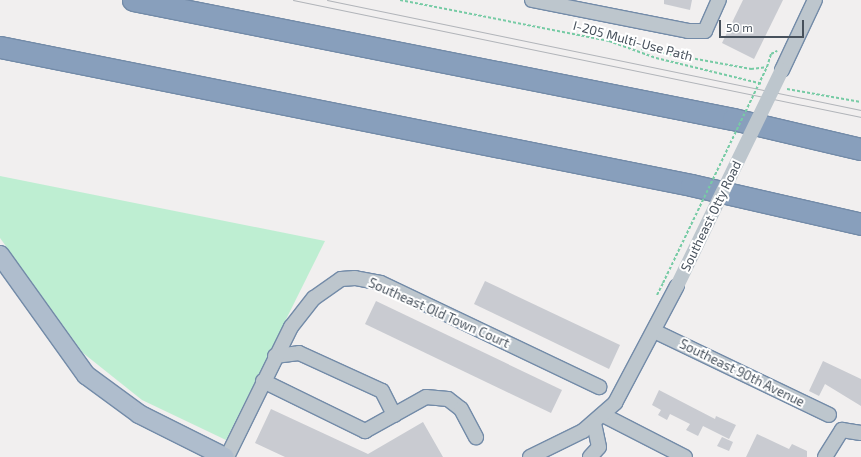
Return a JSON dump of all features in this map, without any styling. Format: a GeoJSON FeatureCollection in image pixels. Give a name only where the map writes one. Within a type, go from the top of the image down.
{"type":"FeatureCollection","features":[{"type":"Feature","properties":{"kind":"highway"},"geometry":{"type":"LineString","coordinates":[[133,0],[733,119],[861,149]]}},
{"type":"Feature","properties":{"kind":"highway"},"geometry":{"type":"LineString","coordinates":[[0,47],[816,213],[861,224]]}},
{"type":"Feature","properties":{"kind":"highway"},"geometry":{"type":"LineString","coordinates":[[816,213],[861,234]]}},
{"type":"Feature","properties":{"kind":"main road"},"geometry":{"type":"LineString","coordinates":[[0,255],[86,375],[139,414],[226,457]]}},
{"type":"Feature","properties":{"kind":"street"},"geometry":{"type":"LineString","coordinates":[[532,0],[688,30],[705,31],[719,0]]}},
{"type":"Feature","properties":{"kind":"street","name":"Southeast Otty Road"},"geometry":{"type":"LineString","coordinates":[[530,457],[561,445],[599,420],[620,396],[677,286],[815,0]]}},
{"type":"Feature","properties":{"kind":"street","name":"Southeast Old Town Court"},"geometry":{"type":"LineString","coordinates":[[226,457],[275,356],[314,298],[341,279],[360,278],[381,283],[599,387]]}},
{"type":"Feature","properties":{"kind":"street","name":"Southeast 90th Avenue"},"geometry":{"type":"LineString","coordinates":[[654,331],[829,415]]}},
{"type":"Feature","properties":{"kind":"street"},"geometry":{"type":"LineString","coordinates":[[275,356],[299,353],[382,391],[394,415]]}},
{"type":"Feature","properties":{"kind":"street"},"geometry":{"type":"LineString","coordinates":[[263,381],[365,431],[426,397],[448,399],[461,409],[476,438]]}},
{"type":"Feature","properties":{"kind":"street"},"geometry":{"type":"LineString","coordinates":[[590,457],[600,447],[599,420],[685,457]]}},
{"type":"Feature","properties":{"kind":"street"},"geometry":{"type":"LineString","coordinates":[[824,457],[842,430],[861,432]]}},
{"type":"Feature","properties":{"kind":"path","name":"I-205 Multi-Use Path"},"geometry":{"type":"LineString","coordinates":[[400,0],[639,49],[656,58],[768,85]]}},
{"type":"Feature","properties":{"kind":"path","name":"Southeast Otty Road"},"geometry":{"type":"LineString","coordinates":[[639,49],[751,69],[767,67],[663,283]]}},
{"type":"Feature","properties":{"kind":"path"},"geometry":{"type":"LineString","coordinates":[[781,88],[861,102]]}},
{"type":"Feature","properties":{"kind":"green space"},"geometry":{"type":"Polygon","coordinates":[[[0,176],[325,241],[226,440],[142,400],[83,353],[0,238],[0,176]]]}},
{"type":"Feature","properties":{"kind":"building"},"geometry":{"type":"Polygon","coordinates":[[[664,0],[692,0],[690,10],[664,4],[664,0]]]}},
{"type":"Feature","properties":{"kind":"building"},"geometry":{"type":"Polygon","coordinates":[[[743,0],[783,0],[754,59],[722,43],[743,0]]]}},
{"type":"Feature","properties":{"kind":"building"},"geometry":{"type":"Polygon","coordinates":[[[485,281],[620,345],[609,369],[474,304],[485,281]]]}},
{"type":"Feature","properties":{"kind":"building"},"geometry":{"type":"Polygon","coordinates":[[[376,301],[562,390],[551,413],[365,324],[376,301]]]}},
{"type":"Feature","properties":{"kind":"building"},"geometry":{"type":"Polygon","coordinates":[[[823,361],[861,379],[861,406],[825,384],[819,396],[809,391],[823,361]]]}},
{"type":"Feature","properties":{"kind":"building"},"geometry":{"type":"Polygon","coordinates":[[[659,390],[715,419],[716,416],[736,425],[729,439],[703,426],[698,436],[686,430],[690,424],[670,414],[667,420],[658,415],[661,410],[652,405],[659,390]]]}},
{"type":"Feature","properties":{"kind":"building"},"geometry":{"type":"Polygon","coordinates":[[[271,409],[368,454],[423,422],[443,457],[285,457],[255,443],[271,409]]]}},
{"type":"Feature","properties":{"kind":"building"},"geometry":{"type":"Polygon","coordinates":[[[757,434],[789,449],[792,444],[807,451],[807,457],[746,457],[757,434]]]}},
{"type":"Feature","properties":{"kind":"building"},"geometry":{"type":"Polygon","coordinates":[[[722,437],[733,442],[729,451],[717,446],[722,437]]]}},
{"type":"Feature","properties":{"kind":"tram line"},"geometry":{"type":"LineString","coordinates":[[293,0],[861,117]]}},
{"type":"Feature","properties":{"kind":"tram line"},"geometry":{"type":"LineString","coordinates":[[327,0],[861,110]]}}]}
